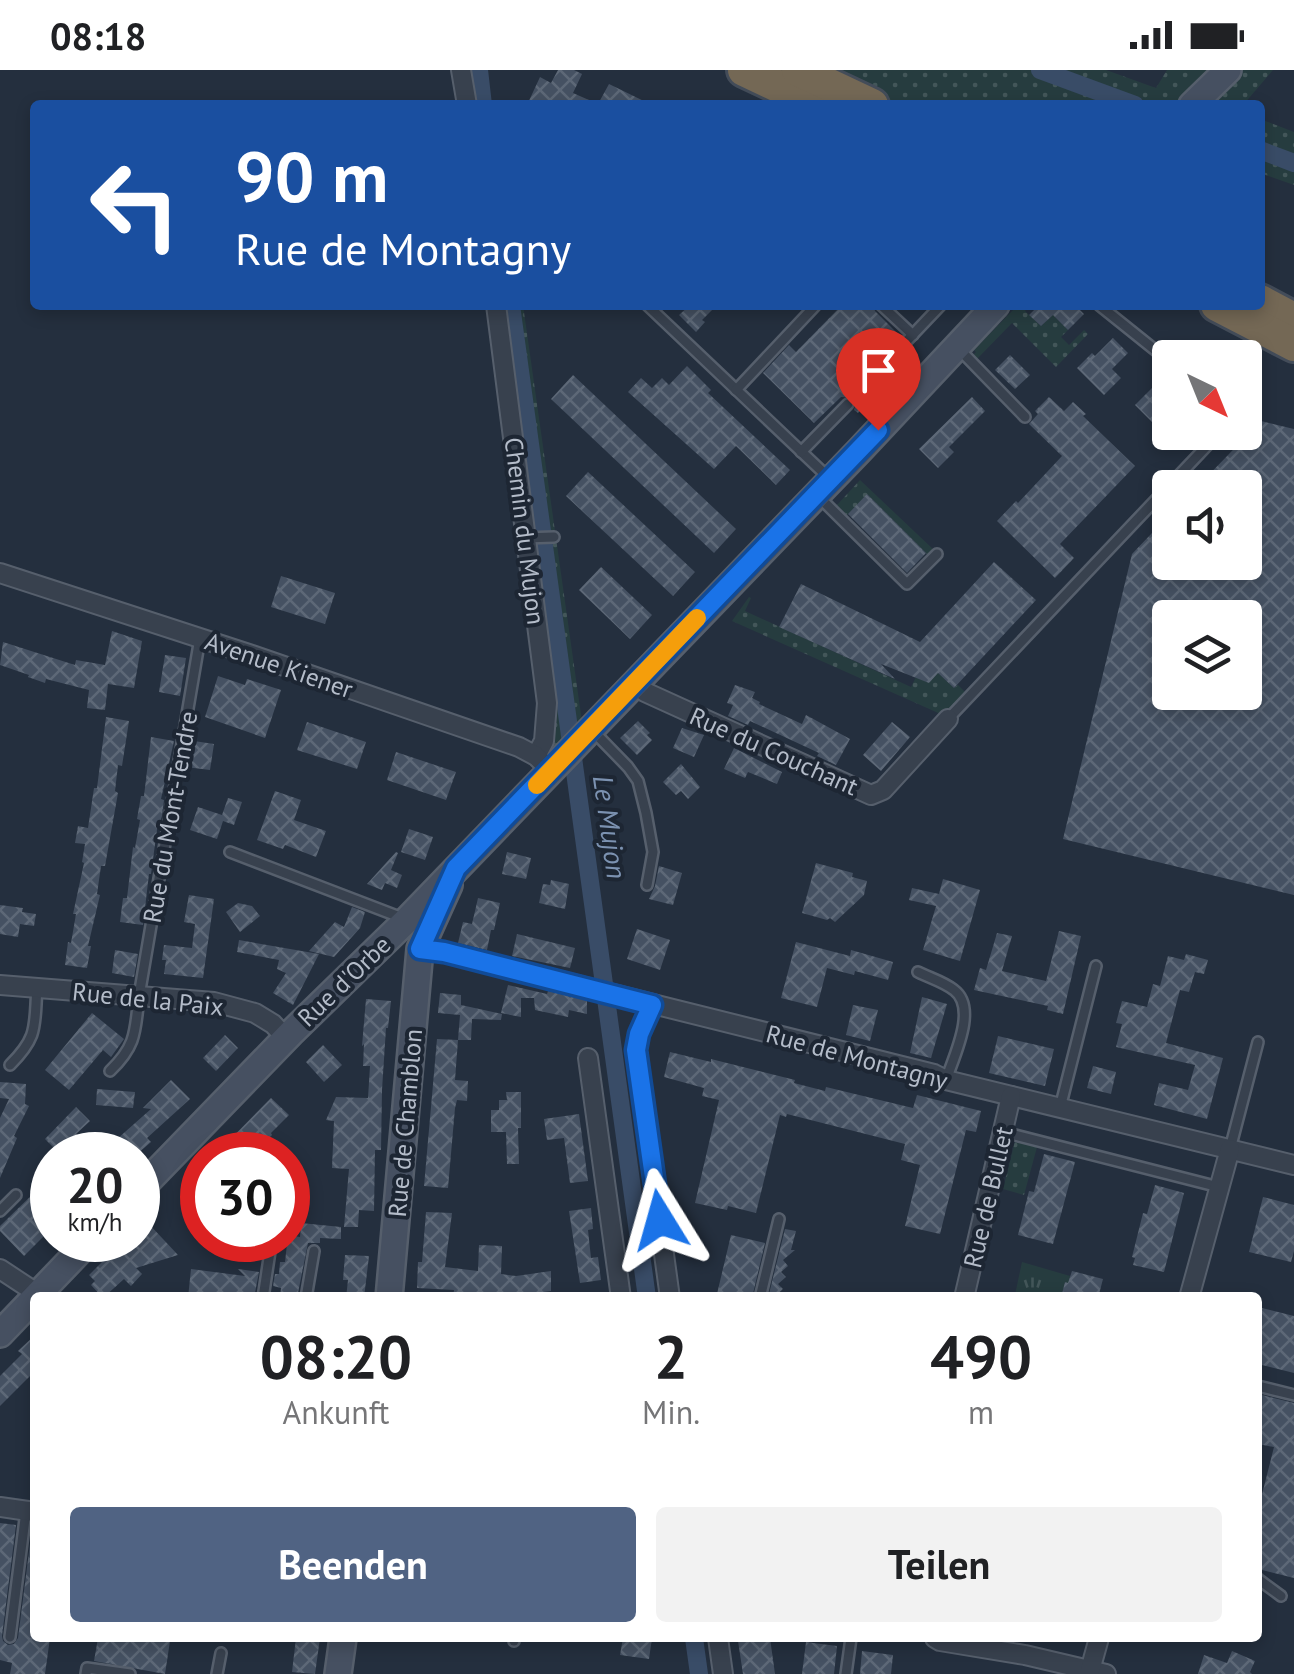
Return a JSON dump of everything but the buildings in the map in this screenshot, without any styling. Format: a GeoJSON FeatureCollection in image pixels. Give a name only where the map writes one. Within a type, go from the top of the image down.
{"type":"FeatureCollection","features":[{"type":"Feature","properties":{"kind":"highway"},"geometry":{"type":"LineString","coordinates":[[744,70],[807,100]]}},
{"type":"Feature","properties":{"kind":"highway"},"geometry":{"type":"LineString","coordinates":[[798,70],[861,100]]}},
{"type":"Feature","properties":{"kind":"highway"},"geometry":{"type":"LineString","coordinates":[[1265,304],[1294,319]]}},
{"type":"Feature","properties":{"kind":"highway"},"geometry":{"type":"LineString","coordinates":[[1226,310],[1294,346]]}},
{"type":"Feature","properties":{"kind":"main road"},"geometry":{"type":"LineString","coordinates":[[1197,100],[1228,70]]}},
{"type":"Feature","properties":{"kind":"main road","name":"Rue d'Orbe"},"geometry":{"type":"LineString","coordinates":[[160,1168],[407,920],[549,763],[587,733],[824,487],[986,310]]}},
{"type":"Feature","properties":{"kind":"main road","name":"Rue de Chamblon"},"geometry":{"type":"LineString","coordinates":[[420,949],[456,868]]}},
{"type":"Feature","properties":{"kind":"main road","name":"Rue de Chamblon"},"geometry":{"type":"LineString","coordinates":[[390,1292],[420,949],[418,937],[407,920]]}},
{"type":"Feature","properties":{"kind":"main road"},"geometry":{"type":"LineString","coordinates":[[372,953],[420,949]]}},
{"type":"Feature","properties":{"kind":"main road"},"geometry":{"type":"LineString","coordinates":[[44,1292],[71,1262]]}},
{"type":"Feature","properties":{"kind":"main road"},"geometry":{"type":"LineString","coordinates":[[0,1334],[30,1306]]}},
{"type":"Feature","properties":{"kind":"main road"},"geometry":{"type":"LineString","coordinates":[[338,1674],[342,1642]]}},
{"type":"Feature","properties":{"kind":"street"},"geometry":{"type":"LineString","coordinates":[[461,70],[465,100]]}},
{"type":"Feature","properties":{"kind":"street","name":"Chemin du Mujon"},"geometry":{"type":"LineString","coordinates":[[497,310],[547,703],[544,741],[549,763]]}},
{"type":"Feature","properties":{"kind":"street","name":"Avenue Kiener"},"geometry":{"type":"LineString","coordinates":[[0,573],[518,747],[549,763]]}},
{"type":"Feature","properties":{"kind":"street","name":"Rue du Couchant"},"geometry":{"type":"LineString","coordinates":[[634,684],[871,795],[883,790],[948,719]]}},
{"type":"Feature","properties":{"kind":"street","name":"Rue de Montagny"},"geometry":{"type":"LineString","coordinates":[[420,949],[1294,1165]]}},
{"type":"Feature","properties":{"kind":"street","name":"Rue de la Paix"},"geometry":{"type":"LineString","coordinates":[[0,985],[214,1002],[256,1013],[286,1038]]}},
{"type":"Feature","properties":{"kind":"street"},"geometry":{"type":"LineString","coordinates":[[652,1005],[636,1050],[669,1292]]}},
{"type":"Feature","properties":{"kind":"street"},"geometry":{"type":"LineString","coordinates":[[588,1058],[620,1292]]}},
{"type":"Feature","properties":{"kind":"street","name":"Rue de Bullet"},"geometry":{"type":"LineString","coordinates":[[965,1292],[1011,1096]]}},
{"type":"Feature","properties":{"kind":"street"},"geometry":{"type":"LineString","coordinates":[[1192,1292],[1230,1150]]}},
{"type":"Feature","properties":{"kind":"street"},"geometry":{"type":"LineString","coordinates":[[0,1269],[35,1292]]}},
{"type":"Feature","properties":{"kind":"street"},"geometry":{"type":"LineString","coordinates":[[0,1507],[30,1512]]}},
{"type":"Feature","properties":{"kind":"street"},"geometry":{"type":"LineString","coordinates":[[719,1642],[723,1674]]}},
{"type":"Feature","properties":{"kind":"street"},"geometry":{"type":"LineString","coordinates":[[946,1642],[1095,1673],[1099,1642]]}},
{"type":"Feature","properties":{"kind":"lane"},"geometry":{"type":"LineString","coordinates":[[652,310],[801,452],[824,487],[908,584],[937,554]]}},
{"type":"Feature","properties":{"kind":"lane"},"geometry":{"type":"LineString","coordinates":[[736,390],[811,310]]}},
{"type":"Feature","properties":{"kind":"lane"},"geometry":{"type":"LineString","coordinates":[[886,310],[913,335]]}},
{"type":"Feature","properties":{"kind":"lane"},"geometry":{"type":"LineString","coordinates":[[864,386],[936,310]]}},
{"type":"Feature","properties":{"kind":"lane"},"geometry":{"type":"LineString","coordinates":[[1106,310],[1152,347]]}},
{"type":"Feature","properties":{"kind":"lane"},"geometry":{"type":"LineString","coordinates":[[956,346],[1025,417]]}},
{"type":"Feature","properties":{"kind":"lane"},"geometry":{"type":"LineString","coordinates":[[801,452],[848,404]]}},
{"type":"Feature","properties":{"kind":"lane"},"geometry":{"type":"LineString","coordinates":[[948,719],[1203,450]]}},
{"type":"Feature","properties":{"kind":"lane"},"geometry":{"type":"LineString","coordinates":[[525,538],[554,537]]}},
{"type":"Feature","properties":{"kind":"lane","name":"Rue du Mont-Tendre"},"geometry":{"type":"LineString","coordinates":[[110,1071],[126,1055],[134,1037],[200,638]]}},
{"type":"Feature","properties":{"kind":"lane"},"geometry":{"type":"LineString","coordinates":[[587,733],[638,780],[652,852],[647,885]]}},
{"type":"Feature","properties":{"kind":"lane"},"geometry":{"type":"LineString","coordinates":[[230,852],[407,920]]}},
{"type":"Feature","properties":{"kind":"lane"},"geometry":{"type":"LineString","coordinates":[[1060,1108],[1096,966]]}},
{"type":"Feature","properties":{"kind":"lane"},"geometry":{"type":"LineString","coordinates":[[918,972],[955,990],[966,1005],[946,1080]]}},
{"type":"Feature","properties":{"kind":"lane"},"geometry":{"type":"LineString","coordinates":[[10,1065],[26,1048],[34,1030],[36,988]]}},
{"type":"Feature","properties":{"kind":"lane"},"geometry":{"type":"LineString","coordinates":[[1230,1150],[1258,1042]]}},
{"type":"Feature","properties":{"kind":"lane"},"geometry":{"type":"LineString","coordinates":[[1003,1132],[1211,1186]]}},
{"type":"Feature","properties":{"kind":"lane"},"geometry":{"type":"LineString","coordinates":[[0,1210],[16,1195]]}},
{"type":"Feature","properties":{"kind":"lane"},"geometry":{"type":"LineString","coordinates":[[761,1292],[779,1219]]}},
{"type":"Feature","properties":{"kind":"lane"},"geometry":{"type":"LineString","coordinates":[[307,1292],[314,1251]]}},
{"type":"Feature","properties":{"kind":"lane"},"geometry":{"type":"LineString","coordinates":[[264,1292],[268,1262]]}},
{"type":"Feature","properties":{"kind":"lane"},"geometry":{"type":"LineString","coordinates":[[1262,1387],[1294,1395]]}},
{"type":"Feature","properties":{"kind":"lane"},"geometry":{"type":"LineString","coordinates":[[10,1638],[30,1512]]}},
{"type":"Feature","properties":{"kind":"lane"},"geometry":{"type":"LineString","coordinates":[[1262,1582],[1281,1596]]}},
{"type":"Feature","properties":{"kind":"lane"},"geometry":{"type":"LineString","coordinates":[[846,1674],[850,1642]]}},
{"type":"Feature","properties":{"kind":"lane"},"geometry":{"type":"LineString","coordinates":[[217,1674],[221,1654]]}},
{"type":"Feature","properties":{"kind":"lane"},"geometry":{"type":"LineString","coordinates":[[86,1674],[87,1668],[130,1674]]}},
{"type":"Feature","properties":{"kind":"green space"},"geometry":{"type":"Polygon","coordinates":[[[806,70],[1106,70],[1156,88],[1167,70],[1273,70],[1247,100],[875,100],[806,70]]]}},
{"type":"Feature","properties":{"kind":"green space"},"geometry":{"type":"Polygon","coordinates":[[[1265,121],[1294,132],[1294,185],[1265,175],[1265,121]]]}},
{"type":"Feature","properties":{"kind":"green space"},"geometry":{"type":"Polygon","coordinates":[[[497,310],[524,310],[584,736],[551,771],[544,741],[497,310]]]}},
{"type":"Feature","properties":{"kind":"green space"},"geometry":{"type":"Polygon","coordinates":[[[1013,310],[1026,310],[1041,326],[1053,315],[1068,330],[1061,337],[1069,345],[1084,330],[1088,334],[1056,367],[1012,323],[977,359],[974,350],[1013,310]]]}},
{"type":"Feature","properties":{"kind":"green space"},"geometry":{"type":"Polygon","coordinates":[[[860,480],[934,550],[929,556],[868,495],[847,515],[837,505],[860,480]]]}},
{"type":"Feature","properties":{"kind":"green space"},"geometry":{"type":"Polygon","coordinates":[[[749,597],[745,611],[911,687],[916,677],[938,673],[966,693],[945,716],[732,621],[749,597]]]}},
{"type":"Feature","properties":{"kind":"green space"},"geometry":{"type":"Polygon","coordinates":[[[1015,1141],[1037,1147],[1024,1195],[1003,1189],[1015,1141]]]}},
{"type":"Feature","properties":{"kind":"green space"},"geometry":{"type":"Polygon","coordinates":[[[1022,1262],[1070,1276],[1062,1292],[1016,1292],[1022,1262]]]}},
{"type":"Feature","properties":{"kind":"waterway","name":"Le Mujon"},"geometry":{"type":"LineString","coordinates":[[479,70],[482,100]]}},
{"type":"Feature","properties":{"kind":"waterway"},"geometry":{"type":"LineString","coordinates":[[1040,70],[1121,100]]}},
{"type":"Feature","properties":{"kind":"waterway"},"geometry":{"type":"LineString","coordinates":[[1265,152],[1294,163]]}},
{"type":"Feature","properties":{"kind":"waterway","name":"Le Mujon"},"geometry":{"type":"LineString","coordinates":[[512,310],[646,1292]]}},
{"type":"Feature","properties":{"kind":"waterway","name":"Le Mujon"},"geometry":{"type":"LineString","coordinates":[[695,1642],[699,1674]]}},
{"type":"Feature","properties":{"kind":"slow traffic"},"geometry":{"type":"LineString","coordinates":[[537,785],[697,618]]}},
{"type":"Feature","properties":{"kind":"route"},"geometry":{"type":"LineString","coordinates":[[660,1220],[636,1050],[652,1005],[420,949],[456,868],[878,430]]}}]}
